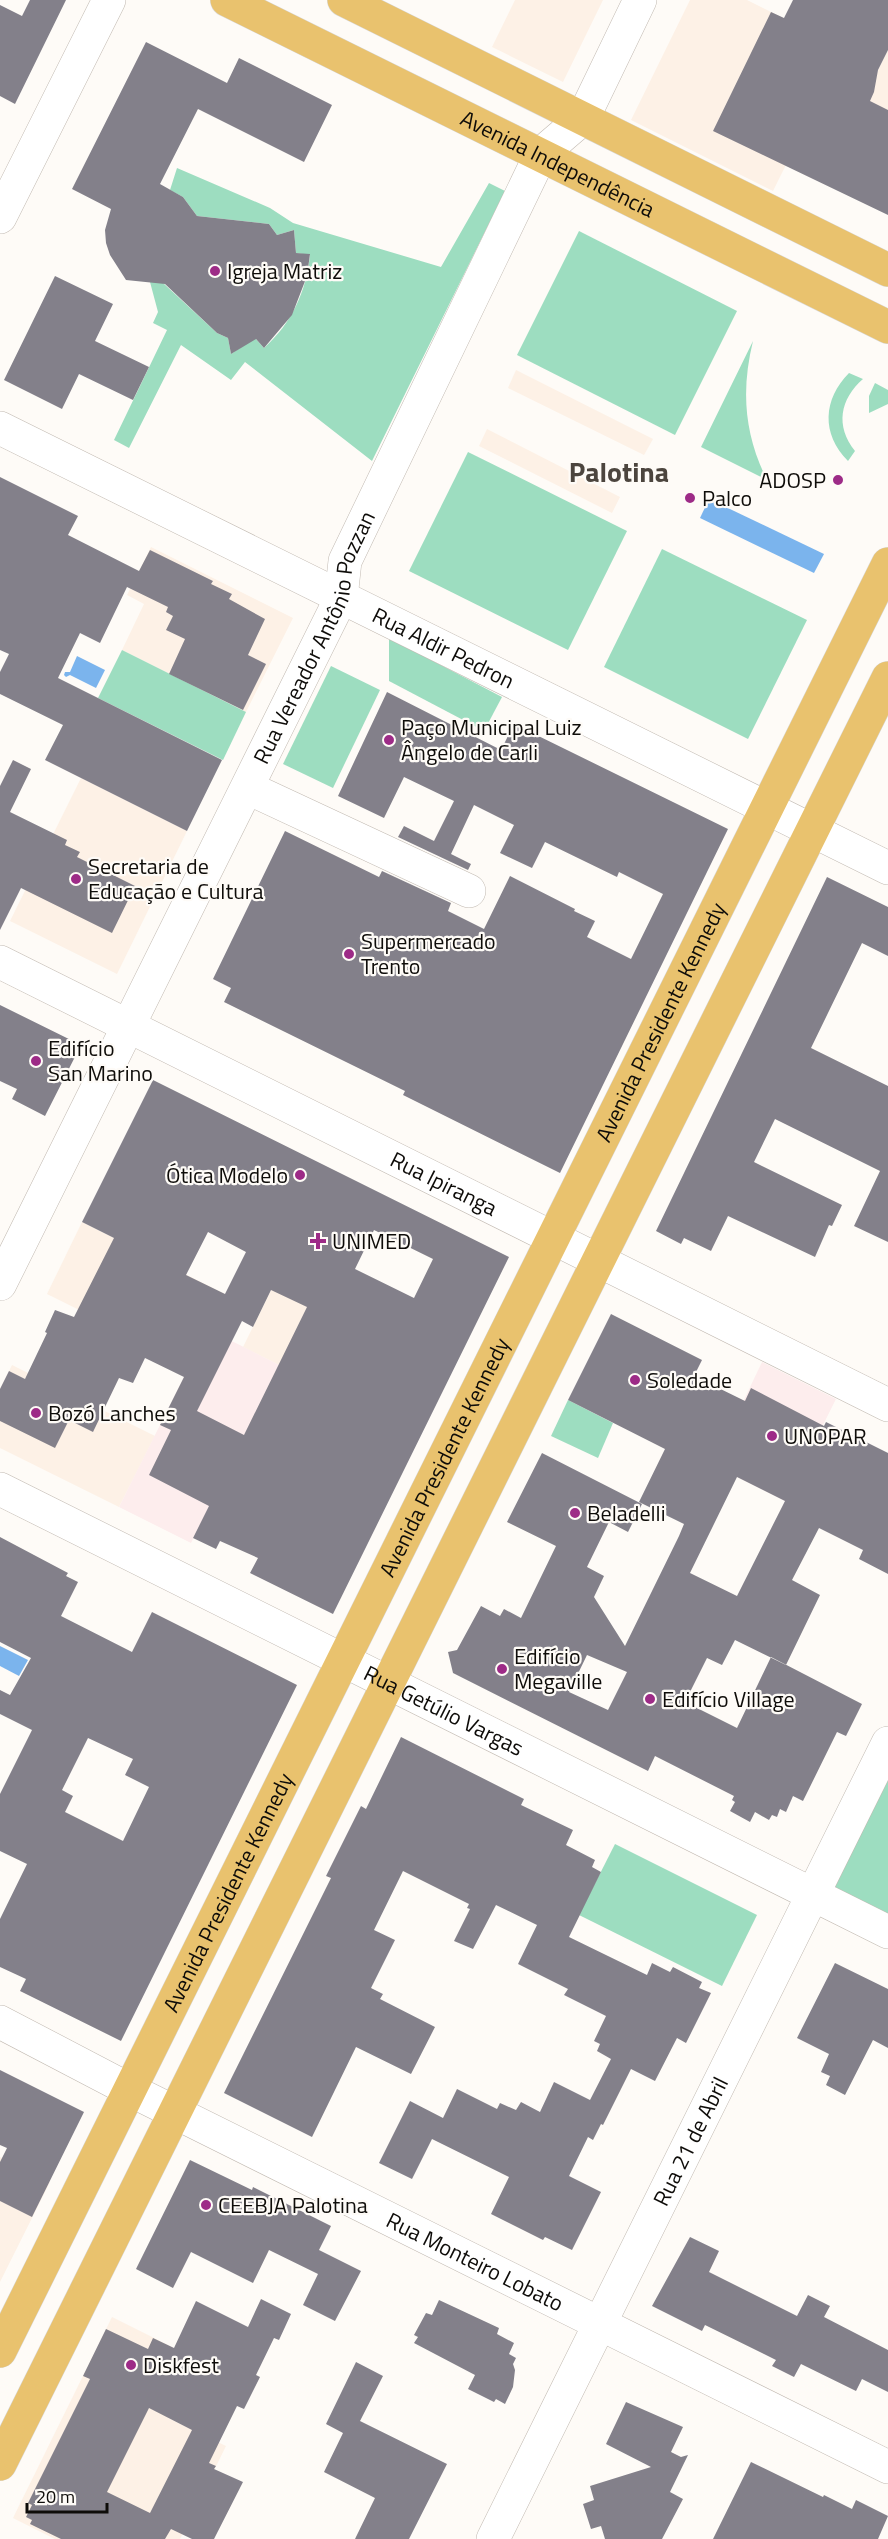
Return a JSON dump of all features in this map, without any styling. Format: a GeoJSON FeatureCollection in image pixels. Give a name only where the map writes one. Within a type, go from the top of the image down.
{"type":"FeatureCollection","features":[{"type":"Feature","properties":{"kind":"main road","name":"Avenida Independência"},"geometry":{"type":"LineString","coordinates":[[227,0],[888,327]]}},
{"type":"Feature","properties":{"kind":"main road"},"geometry":{"type":"LineString","coordinates":[[344,0],[888,270]]}},
{"type":"Feature","properties":{"kind":"main road"},"geometry":{"type":"LineString","coordinates":[[782,273],[802,227]]}},
{"type":"Feature","properties":{"kind":"main road","name":"Avenida Presidente Kennedy"},"geometry":{"type":"LineString","coordinates":[[0,2351],[766,809],[886,573]]}},
{"type":"Feature","properties":{"kind":"main road"},"geometry":{"type":"LineString","coordinates":[[0,2464],[888,678]]}},
{"type":"Feature","properties":{"kind":"street"},"geometry":{"type":"LineString","coordinates":[[0,217],[109,0]]}},
{"type":"Feature","properties":{"kind":"street","name":"Rua Vereador Antônio Pozzan"},"geometry":{"type":"LineString","coordinates":[[0,1284],[341,598],[345,561],[542,154],[583,118],[640,0]]}},
{"type":"Feature","properties":{"kind":"street","name":"Rua Aldir Pedron"},"geometry":{"type":"LineString","coordinates":[[0,428],[811,832],[888,868]]}},
{"type":"Feature","properties":{"kind":"street"},"geometry":{"type":"LineString","coordinates":[[248,788],[469,891]]}},
{"type":"Feature","properties":{"kind":"street","name":"Rua Ipiranga"},"geometry":{"type":"LineString","coordinates":[[0,962],[888,1405]]}},
{"type":"Feature","properties":{"kind":"street","name":"Rua Getúlio Vargas"},"geometry":{"type":"LineString","coordinates":[[0,1489],[888,1932]]}},
{"type":"Feature","properties":{"kind":"street","name":"Rua 21 de Abril"},"geometry":{"type":"LineString","coordinates":[[494,2539],[888,1743]]}},
{"type":"Feature","properties":{"kind":"street","name":"Rua Monteiro Lobato"},"geometry":{"type":"LineString","coordinates":[[0,2022],[130,2090],[888,2467]]}},
{"type":"Feature","properties":{"kind":"shaded area"},"geometry":{"type":"Polygon","coordinates":[[[515,0],[603,0],[563,82],[492,47],[515,0]]]}},
{"type":"Feature","properties":{"kind":"shaded area"},"geometry":{"type":"Polygon","coordinates":[[[690,0],[747,0],[844,48],[773,191],[631,120],[690,0]]]}},
{"type":"Feature","properties":{"kind":"shaded area"},"geometry":{"type":"Polygon","coordinates":[[[888,50],[888,123],[859,109],[888,50]]]}},
{"type":"Feature","properties":{"kind":"shaded area"},"geometry":{"type":"Polygon","coordinates":[[[516,370],[653,439],[644,455],[508,388],[516,370]]]}},
{"type":"Feature","properties":{"kind":"shaded area"},"geometry":{"type":"Polygon","coordinates":[[[487,429],[620,497],[612,513],[479,446],[487,429]]]}},
{"type":"Feature","properties":{"kind":"shaded area"},"geometry":{"type":"Polygon","coordinates":[[[151,547],[293,618],[246,712],[122,650],[144,604],[127,595],[151,547]]]}},
{"type":"Feature","properties":{"kind":"shaded area"},"geometry":{"type":"Polygon","coordinates":[[[81,778],[187,831],[117,974],[10,921],[81,778]]]}},
{"type":"Feature","properties":{"kind":"shaded area"},"geometry":{"type":"Polygon","coordinates":[[[331,1169],[367,1187],[279,1365],[243,1347],[331,1169]]]}},
{"type":"Feature","properties":{"kind":"shaded area"},"geometry":{"type":"Polygon","coordinates":[[[82,1222],[225,1294],[190,1365],[47,1294],[82,1222]]]}},
{"type":"Feature","properties":{"kind":"shaded area"},"geometry":{"type":"Polygon","coordinates":[[[208,1329],[279,1365],[191,1543],[119,1507],[208,1329]]]}},
{"type":"Feature","properties":{"kind":"shaded area","name":"UNOPAR"},"geometry":{"type":"Polygon","coordinates":[[[762,1362],[836,1399],[785,1501],[713,1465],[762,1362]]]}},
{"type":"Feature","properties":{"kind":"shaded area"},"geometry":{"type":"Polygon","coordinates":[[[12,1365],[155,1436],[119,1507],[0,1448],[0,1389],[12,1365]]]}},
{"type":"Feature","properties":{"kind":"shaded area"},"geometry":{"type":"Polygon","coordinates":[[[0,2157],[50,2182],[0,2282],[0,2157]]]}},
{"type":"Feature","properties":{"kind":"shaded area"},"geometry":{"type":"Polygon","coordinates":[[[112,2317],[196,2359],[168,2418],[226,2446],[180,2539],[55,2539],[13,2518],[112,2317]]]}},
{"type":"Feature","properties":{"kind":"green space"},"geometry":{"type":"Polygon","coordinates":[[[177,168],[270,208],[293,223],[441,267],[489,183],[505,191],[372,461],[245,362],[231,380],[181,345],[129,448],[114,440],[167,330],[153,323],[158,312],[150,282],[162,282],[217,333],[228,338],[231,354],[255,338],[264,348],[290,317],[305,282],[310,255],[296,253],[294,230],[277,235],[269,224],[197,216],[183,197],[170,190],[177,168]]]}},
{"type":"Feature","properties":{"kind":"green space"},"geometry":{"type":"Polygon","coordinates":[[[579,231],[737,311],[675,435],[517,355],[579,231]]]}},
{"type":"Feature","properties":{"kind":"green space"},"geometry":{"type":"Polygon","coordinates":[[[753,341],[747,377],[747,412],[753,446],[767,480],[701,447],[753,341]]]}},
{"type":"Feature","properties":{"kind":"green space"},"geometry":{"type":"Polygon","coordinates":[[[849,373],[863,379],[849,395],[843,413],[845,432],[855,451],[848,461],[833,440],[829,417],[834,394],[849,373]]]}},
{"type":"Feature","properties":{"kind":"green space"},"geometry":{"type":"Polygon","coordinates":[[[875,383],[888,390],[888,404],[869,413],[869,396],[875,383]]]}},
{"type":"Feature","properties":{"kind":"green space"},"geometry":{"type":"Polygon","coordinates":[[[468,452],[627,531],[568,650],[409,571],[468,452]]]}},
{"type":"Feature","properties":{"kind":"green space"},"geometry":{"type":"Polygon","coordinates":[[[662,549],[807,620],[748,739],[604,667],[662,549]]]}},
{"type":"Feature","properties":{"kind":"green space"},"geometry":{"type":"Polygon","coordinates":[[[389,638],[502,697],[484,731],[389,681],[389,638]]]}},
{"type":"Feature","properties":{"kind":"green space"},"geometry":{"type":"Polygon","coordinates":[[[122,650],[246,712],[223,760],[98,698],[122,650]]]}},
{"type":"Feature","properties":{"kind":"green space"},"geometry":{"type":"Polygon","coordinates":[[[331,666],[380,690],[333,788],[283,764],[331,666]]]}},
{"type":"Feature","properties":{"kind":"green space","name":"Soledade"},"geometry":{"type":"Polygon","coordinates":[[[568,1400],[613,1423],[598,1458],[551,1436],[568,1400]]]}},
{"type":"Feature","properties":{"kind":"green space"},"geometry":{"type":"Polygon","coordinates":[[[888,1743],[888,1932],[813,1895],[888,1743]]]}},
{"type":"Feature","properties":{"kind":"green space"},"geometry":{"type":"Polygon","coordinates":[[[615,1844],[757,1915],[722,1986],[579,1915],[615,1844]]]}},
{"type":"Feature","properties":{"kind":"water"},"geometry":{"type":"Polygon","coordinates":[[[709,499],[824,554],[814,573],[700,518],[709,499]]]}},
{"type":"Feature","properties":{"kind":"water"},"geometry":{"type":"Polygon","coordinates":[[[77,656],[105,670],[96,688],[70,675],[66,677],[64,675],[65,672],[70,672],[77,656]]]}},
{"type":"Feature","properties":{"kind":"water"},"geometry":{"type":"Polygon","coordinates":[[[0,1646],[28,1660],[19,1676],[0,1666],[0,1646]]]}},
{"type":"Feature","properties":{"kind":"building"},"geometry":{"type":"Polygon","coordinates":[[[30,0],[66,0],[15,104],[0,96],[0,5],[22,16],[30,0]]]}},
{"type":"Feature","properties":{"kind":"building"},"geometry":{"type":"Polygon","coordinates":[[[793,0],[888,0],[888,50],[878,70],[870,101],[888,110],[888,215],[713,131],[771,12],[784,18],[793,0]]]}},
{"type":"Feature","properties":{"kind":"building"},"geometry":{"type":"Polygon","coordinates":[[[146,42],[227,83],[239,58],[332,105],[304,162],[198,109],[160,184],[183,197],[197,216],[269,224],[277,235],[294,230],[296,253],[310,254],[307,276],[292,315],[264,348],[256,339],[231,354],[228,338],[217,333],[165,284],[126,280],[110,255],[106,243],[105,230],[111,209],[72,189],[146,42]]]}},
{"type":"Feature","properties":{"kind":"building"},"geometry":{"type":"Polygon","coordinates":[[[55,276],[113,304],[95,341],[149,367],[133,400],[79,374],[62,409],[4,380],[55,276]]]}},
{"type":"Feature","properties":{"kind":"building"},"geometry":{"type":"Polygon","coordinates":[[[0,477],[78,516],[68,535],[139,571],[150,550],[213,581],[211,584],[232,594],[229,599],[265,619],[248,655],[266,664],[243,710],[169,674],[185,639],[166,630],[173,616],[166,612],[168,607],[127,587],[100,643],[80,633],[58,678],[222,760],[187,831],[45,760],[63,725],[0,694],[0,672],[9,654],[0,650],[0,477]]]}},
{"type":"Feature","properties":{"kind":"building"},"geometry":{"type":"Polygon","coordinates":[[[387,692],[501,750],[514,724],[728,829],[560,1173],[403,1095],[405,1091],[224,1002],[231,988],[213,979],[285,831],[379,877],[382,871],[451,903],[448,911],[484,929],[510,876],[595,921],[587,937],[631,959],[663,894],[619,872],[617,877],[545,842],[532,868],[500,853],[514,825],[474,805],[451,854],[471,864],[468,870],[398,837],[404,826],[434,841],[454,801],[404,777],[384,818],[338,796],[387,692]]]}},
{"type":"Feature","properties":{"kind":"building"},"geometry":{"type":"Polygon","coordinates":[[[13,760],[31,769],[10,812],[67,840],[65,845],[80,852],[77,857],[135,886],[112,933],[21,888],[0,930],[0,786],[13,760]]]}},
{"type":"Feature","properties":{"kind":"building"},"geometry":{"type":"Polygon","coordinates":[[[827,877],[888,907],[888,956],[862,943],[811,1048],[888,1086],[888,1242],[854,1226],[880,1171],[775,1119],[754,1162],[842,1205],[832,1226],[829,1225],[815,1257],[728,1216],[711,1251],[684,1238],[681,1244],[656,1231],[827,877]]]}},
{"type":"Feature","properties":{"kind":"building","name":"Edifício San Marino"},"geometry":{"type":"Polygon","coordinates":[[[0,1005],[81,1045],[45,1116],[12,1099],[17,1089],[0,1081],[0,1005]]]}},
{"type":"Feature","properties":{"kind":"building"},"geometry":{"type":"Polygon","coordinates":[[[153,1080],[509,1257],[333,1614],[250,1573],[258,1558],[220,1541],[216,1549],[193,1538],[209,1506],[149,1475],[171,1430],[160,1425],[184,1377],[145,1358],[133,1383],[119,1378],[93,1432],[69,1420],[55,1448],[0,1421],[0,1389],[9,1371],[25,1379],[47,1333],[45,1332],[55,1310],[74,1317],[114,1238],[82,1222],[153,1080]],[[374,1230],[355,1269],[414,1298],[433,1259],[374,1230]],[[208,1232],[186,1275],[225,1294],[246,1252],[208,1232]],[[271,1290],[253,1327],[242,1321],[197,1411],[244,1435],[307,1307],[271,1290]]]}},
{"type":"Feature","properties":{"kind":"building"},"geometry":{"type":"Polygon","coordinates":[[[611,1314],[702,1360],[694,1376],[745,1401],[751,1388],[824,1426],[826,1422],[888,1453],[888,1574],[859,1559],[863,1550],[819,1528],[792,1580],[820,1595],[786,1665],[862,1704],[846,1736],[837,1732],[803,1801],[793,1796],[786,1812],[780,1809],[777,1817],[772,1815],[769,1820],[755,1812],[750,1822],[730,1811],[735,1802],[732,1800],[734,1796],[655,1756],[648,1771],[453,1673],[448,1652],[457,1650],[481,1606],[500,1616],[504,1609],[521,1618],[556,1546],[507,1522],[542,1453],[642,1504],[628,1532],[609,1522],[587,1567],[604,1576],[594,1597],[625,1646],[679,1536],[684,1524],[639,1502],[665,1449],[568,1400],[611,1314]],[[737,1477],[690,1573],[737,1596],[785,1501],[737,1477]],[[735,1640],[722,1665],[707,1658],[685,1702],[737,1728],[771,1658],[735,1640]],[[587,1655],[569,1692],[608,1710],[627,1672],[587,1655]]]}},
{"type":"Feature","properties":{"kind":"building"},"geometry":{"type":"Polygon","coordinates":[[[0,1537],[68,1573],[66,1576],[78,1582],[61,1616],[132,1652],[152,1612],[297,1685],[121,2041],[20,1991],[26,1979],[0,1967],[0,1919],[27,1864],[0,1851],[0,1794],[32,1730],[0,1714],[0,1690],[10,1695],[31,1658],[0,1642],[0,1537]],[[88,1738],[62,1790],[73,1796],[65,1812],[123,1841],[149,1787],[125,1775],[133,1759],[88,1738]]]}},
{"type":"Feature","properties":{"kind":"building"},"geometry":{"type":"Polygon","coordinates":[[[401,1737],[524,1799],[521,1805],[573,1830],[566,1845],[595,1860],[592,1867],[601,1872],[569,1937],[647,1975],[652,1963],[670,1972],[673,1967],[702,1982],[699,1988],[711,1993],[686,2043],[677,2038],[655,2081],[631,2069],[603,2125],[601,2124],[593,2140],[588,2137],[569,2176],[601,2192],[572,2250],[545,2237],[543,2240],[491,2214],[509,2177],[432,2139],[412,2179],[379,2163],[410,2101],[443,2118],[457,2089],[497,2109],[500,2103],[516,2110],[521,2102],[540,2112],[554,2082],[590,2100],[611,2059],[597,2051],[600,2044],[594,2041],[606,2016],[564,1995],[568,1989],[518,1964],[537,1925],[496,1905],[473,1949],[454,1941],[470,1909],[467,1908],[469,1904],[403,1871],[374,1930],[395,1940],[371,1988],[383,1994],[380,1999],[435,2027],[411,2074],[356,2047],[312,2137],[224,2093],[331,1878],[326,1876],[361,1806],[366,1809],[401,1737]]]}},
{"type":"Feature","properties":{"kind":"building"},"geometry":{"type":"Polygon","coordinates":[[[835,1963],[888,1989],[888,2048],[873,2040],[845,2095],[826,2085],[830,2076],[821,2072],[829,2054],[797,2038],[835,1963]]]}},
{"type":"Feature","properties":{"kind":"building"},"geometry":{"type":"Polygon","coordinates":[[[0,2070],[84,2112],[32,2217],[0,2201],[0,2162],[7,2148],[0,2145],[0,2070]]]}},
{"type":"Feature","properties":{"kind":"building"},"geometry":{"type":"Polygon","coordinates":[[[190,2160],[252,2190],[253,2187],[331,2226],[319,2250],[361,2271],[335,2321],[303,2305],[318,2274],[269,2250],[253,2283],[191,2252],[173,2288],[136,2269],[190,2160]]]}},
{"type":"Feature","properties":{"kind":"building"},"geometry":{"type":"Polygon","coordinates":[[[690,2237],[719,2251],[709,2272],[797,2316],[808,2295],[830,2306],[824,2317],[888,2350],[888,2392],[862,2379],[856,2391],[801,2364],[794,2377],[772,2366],[776,2360],[705,2325],[702,2331],[652,2306],[690,2237]]]}},
{"type":"Feature","properties":{"kind":"building"},"geometry":{"type":"Polygon","coordinates":[[[261,2299],[291,2314],[279,2340],[274,2338],[256,2375],[260,2377],[244,2409],[237,2406],[209,2463],[216,2466],[214,2469],[243,2482],[214,2539],[192,2539],[171,2529],[165,2539],[61,2539],[30,2524],[32,2520],[26,2517],[32,2505],[28,2503],[90,2379],[83,2376],[106,2329],[148,2349],[153,2338],[174,2348],[196,2301],[248,2327],[261,2299]],[[149,2408],[107,2492],[150,2513],[192,2430],[149,2408]]]}},
{"type":"Feature","properties":{"kind":"building"},"geometry":{"type":"Polygon","coordinates":[[[439,2300],[499,2328],[497,2334],[514,2343],[509,2354],[516,2358],[513,2364],[515,2370],[513,2387],[505,2404],[496,2399],[494,2402],[468,2389],[475,2375],[414,2343],[418,2337],[414,2335],[426,2313],[432,2315],[439,2300]]]}},
{"type":"Feature","properties":{"kind":"building"},"geometry":{"type":"Polygon","coordinates":[[[356,2362],[383,2376],[360,2421],[447,2464],[409,2539],[355,2539],[375,2498],[324,2472],[343,2433],[326,2424],[356,2362]]]}},
{"type":"Feature","properties":{"kind":"building"},"geometry":{"type":"Polygon","coordinates":[[[626,2402],[683,2427],[671,2452],[681,2457],[688,2455],[670,2492],[683,2499],[662,2539],[605,2539],[601,2526],[591,2529],[583,2504],[594,2500],[590,2486],[651,2467],[606,2444],[626,2402]]]}},
{"type":"Feature","properties":{"kind":"building"},"geometry":{"type":"Polygon","coordinates":[[[751,2462],[852,2509],[856,2500],[888,2516],[878,2539],[713,2539],[751,2462]]]}},
{"type":"Feature","properties":{"kind":"place","name":"Igreja Matriz"},"geometry":{"type":"Point","coordinates":[215,271]}},
{"type":"Feature","properties":{"kind":"place","name":"ADOSP"},"geometry":{"type":"Point","coordinates":[838,480]}},
{"type":"Feature","properties":{"kind":"place","name":"Palco"},"geometry":{"type":"Point","coordinates":[690,498]}},
{"type":"Feature","properties":{"kind":"place","name":"Paço Municipal Luiz Ângelo de Carli"},"geometry":{"type":"Point","coordinates":[389,740]}},
{"type":"Feature","properties":{"kind":"place","name":"Secretaria de Educação e Cultura"},"geometry":{"type":"Point","coordinates":[76,879]}},
{"type":"Feature","properties":{"kind":"place","name":"Supermercado Trento"},"geometry":{"type":"Point","coordinates":[349,954]}},
{"type":"Feature","properties":{"kind":"place","name":"Edifício San Marino"},"geometry":{"type":"Point","coordinates":[36,1061]}},
{"type":"Feature","properties":{"kind":"place","name":"Ótica Modelo"},"geometry":{"type":"Point","coordinates":[300,1175]}},
{"type":"Feature","properties":{"kind":"place","name":"UNIMED"},"geometry":{"type":"Point","coordinates":[318,1241]}},
{"type":"Feature","properties":{"kind":"place","name":"Soledade"},"geometry":{"type":"Point","coordinates":[635,1380]}},
{"type":"Feature","properties":{"kind":"place","name":"Bozó Lanches"},"geometry":{"type":"Point","coordinates":[36,1413]}},
{"type":"Feature","properties":{"kind":"place","name":"UNOPAR"},"geometry":{"type":"Point","coordinates":[772,1436]}},
{"type":"Feature","properties":{"kind":"place","name":"Beladelli"},"geometry":{"type":"Point","coordinates":[575,1513]}},
{"type":"Feature","properties":{"kind":"place","name":"Edifício Megaville"},"geometry":{"type":"Point","coordinates":[502,1669]}},
{"type":"Feature","properties":{"kind":"place","name":"Edifício Village"},"geometry":{"type":"Point","coordinates":[650,1699]}},
{"type":"Feature","properties":{"kind":"place","name":"CEEBJA Palotina"},"geometry":{"type":"Point","coordinates":[206,2205]}},
{"type":"Feature","properties":{"kind":"place","name":"Diskfest"},"geometry":{"type":"Point","coordinates":[131,2365]}},
{"type":"Feature","properties":{"kind":"district","name":"Palotina"},"geometry":{"type":"Point","coordinates":[619,472]}}]}
